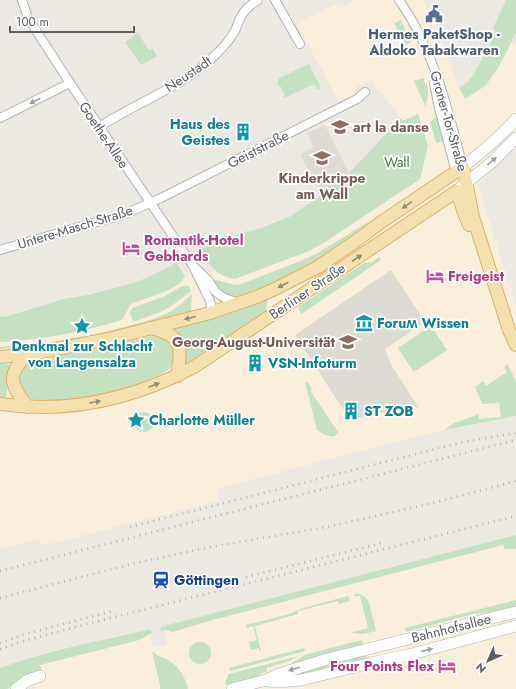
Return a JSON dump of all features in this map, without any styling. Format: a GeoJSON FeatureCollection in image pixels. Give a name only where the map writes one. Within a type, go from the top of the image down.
{"type":"FeatureCollection","features":[{"type":"Feature","properties":{"kind":"main road"},"geometry":{"type":"LineString","coordinates":[[460,169],[482,152],[516,119]]}},
{"type":"Feature","properties":{"kind":"main road"},"geometry":{"type":"LineString","coordinates":[[462,187],[492,162],[516,138]]}},
{"type":"Feature","properties":{"kind":"main road","name":"Groner-Tor-Straße"},"geometry":{"type":"LineString","coordinates":[[460,169],[462,187],[486,256],[509,330],[516,346]]}},
{"type":"Feature","properties":{"kind":"main road","name":"Berliner Straße"},"geometry":{"type":"LineString","coordinates":[[0,357],[30,354],[109,339],[210,313],[275,289],[318,267],[460,169]]}},
{"type":"Feature","properties":{"kind":"main road","name":"Berliner Straße"},"geometry":{"type":"LineString","coordinates":[[0,404],[28,407],[81,405],[131,394],[177,376],[194,367],[462,187]]}},
{"type":"Feature","properties":{"kind":"main road"},"geometry":{"type":"LineString","coordinates":[[149,328],[168,333],[178,343],[180,354],[177,376]]}},
{"type":"Feature","properties":{"kind":"main road"},"geometry":{"type":"LineString","coordinates":[[28,407],[17,392],[13,383],[13,375],[21,361],[30,354]]}},
{"type":"Feature","properties":{"kind":"main road","name":"Bahnhofsallee"},"geometry":{"type":"LineString","coordinates":[[234,689],[266,680],[279,674],[324,660],[516,612]]}},
{"type":"Feature","properties":{"kind":"main road","name":"Bahnhofsallee"},"geometry":{"type":"LineString","coordinates":[[266,680],[279,682],[301,680],[416,653],[516,626]]}},
{"type":"Feature","properties":{"kind":"main road"},"geometry":{"type":"LineString","coordinates":[[386,645],[389,659]]}},
{"type":"Feature","properties":{"kind":"main road"},"geometry":{"type":"LineString","coordinates":[[16,689],[28,680],[40,676],[35,680],[30,689]]}},
{"type":"Feature","properties":{"kind":"street","name":"Goethe-Allee"},"geometry":{"type":"LineString","coordinates":[[22,0],[28,18],[99,127],[193,266],[210,301],[210,313]]}},
{"type":"Feature","properties":{"kind":"street","name":"Neustadt"},"geometry":{"type":"LineString","coordinates":[[99,127],[178,83],[206,64],[231,37],[247,8],[258,0]]}},
{"type":"Feature","properties":{"kind":"street"},"geometry":{"type":"LineString","coordinates":[[275,0],[300,44]]}},
{"type":"Feature","properties":{"kind":"street","name":"Groner-Tor-Straße"},"geometry":{"type":"LineString","coordinates":[[399,0],[417,30],[431,60],[439,108],[460,169]]}},
{"type":"Feature","properties":{"kind":"street"},"geometry":{"type":"LineString","coordinates":[[0,118],[70,83]]}},
{"type":"Feature","properties":{"kind":"street","name":"Geiststraße"},"geometry":{"type":"LineString","coordinates":[[150,203],[357,99],[365,92]]}},
{"type":"Feature","properties":{"kind":"street","name":"Untere-Masch-Straße"},"geometry":{"type":"LineString","coordinates":[[0,250],[125,214],[150,203]]}},
{"type":"Feature","properties":{"kind":"street","name":"Goethe-Allee"},"geometry":{"type":"LineString","coordinates":[[193,266],[208,280],[215,291],[221,296],[240,303]]}},
{"type":"Feature","properties":{"kind":"shaded area"},"geometry":{"type":"Polygon","coordinates":[[[355,0],[423,0],[430,11],[459,88],[465,98],[496,72],[511,43],[516,45],[516,144],[478,185],[516,306],[516,416],[422,435],[216,489],[218,501],[49,544],[42,544],[36,540],[0,548],[0,342],[18,341],[131,304],[164,292],[178,285],[185,277],[215,271],[224,277],[235,279],[309,251],[322,244],[420,179],[428,146],[418,114],[403,121],[383,95],[377,90],[373,82],[369,81],[355,88],[355,96],[340,104],[297,24],[335,4],[338,9],[355,0]]]}},
{"type":"Feature","properties":{"kind":"shaded area","name":"Kinderkrippe am Wall"},"geometry":{"type":"Polygon","coordinates":[[[325,125],[349,173],[322,196],[300,154],[314,147],[307,133],[325,125]]]}},
{"type":"Feature","properties":{"kind":"shaded area","name":"Georg-August-Universität"},"geometry":{"type":"Polygon","coordinates":[[[391,270],[425,322],[385,349],[391,365],[419,408],[412,405],[350,420],[295,335],[391,270]]]}},
{"type":"Feature","properties":{"kind":"shaded area"},"geometry":{"type":"Polygon","coordinates":[[[503,545],[505,549],[516,549],[516,689],[34,689],[37,683],[44,678],[40,665],[139,640],[149,634],[153,648],[167,644],[164,630],[172,632],[216,619],[503,545]]]}},
{"type":"Feature","properties":{"kind":"green space"},"geometry":{"type":"Polygon","coordinates":[[[506,0],[516,0],[516,33],[498,68],[485,86],[465,99],[459,88],[467,83],[473,75],[496,34],[493,28],[506,0]]]}},
{"type":"Feature","properties":{"kind":"green space"},"geometry":{"type":"Polygon","coordinates":[[[401,20],[411,42],[405,45],[394,23],[401,20]]]}},
{"type":"Feature","properties":{"kind":"green space"},"geometry":{"type":"Polygon","coordinates":[[[138,33],[149,50],[152,48],[157,56],[141,65],[125,42],[138,33]]]}},
{"type":"Feature","properties":{"kind":"green space"},"geometry":{"type":"Polygon","coordinates":[[[309,64],[321,88],[318,90],[314,84],[284,98],[283,97],[285,95],[281,87],[277,86],[279,78],[309,64]]]}},
{"type":"Feature","properties":{"kind":"green space"},"geometry":{"type":"Polygon","coordinates":[[[424,78],[428,90],[425,106],[414,81],[424,78]]]}},
{"type":"Feature","properties":{"kind":"green space","name":"Wall"},"geometry":{"type":"Polygon","coordinates":[[[418,114],[428,146],[420,179],[322,244],[309,251],[235,279],[222,274],[213,268],[197,248],[241,233],[259,229],[291,216],[329,190],[349,173],[401,118],[403,121],[418,114]]]}},
{"type":"Feature","properties":{"kind":"green space"},"geometry":{"type":"Polygon","coordinates":[[[437,116],[444,141],[436,143],[430,122],[437,116]]]}},
{"type":"Feature","properties":{"kind":"green space"},"geometry":{"type":"Polygon","coordinates":[[[368,222],[369,223],[363,229],[347,242],[296,274],[241,298],[231,297],[224,294],[213,281],[217,280],[234,285],[241,284],[316,254],[368,222]]]}},
{"type":"Feature","properties":{"kind":"green space"},"geometry":{"type":"Polygon","coordinates":[[[379,257],[381,260],[301,314],[298,307],[364,263],[372,262],[379,257]]]}},
{"type":"Feature","properties":{"kind":"green space"},"geometry":{"type":"Polygon","coordinates":[[[176,262],[185,277],[178,285],[164,292],[131,304],[122,320],[62,335],[0,342],[0,316],[5,317],[64,299],[88,295],[133,283],[173,265],[176,262]]]}},
{"type":"Feature","properties":{"kind":"green space"},"geometry":{"type":"Polygon","coordinates":[[[182,286],[189,286],[191,291],[163,311],[133,322],[130,312],[132,308],[165,296],[182,286]]]}},
{"type":"Feature","properties":{"kind":"green space"},"geometry":{"type":"Polygon","coordinates":[[[192,294],[191,313],[63,342],[0,349],[0,347],[70,339],[144,322],[173,310],[192,294]]]}},
{"type":"Feature","properties":{"kind":"green space"},"geometry":{"type":"Polygon","coordinates":[[[268,298],[265,314],[197,359],[186,364],[178,334],[170,328],[268,298]]]}},
{"type":"Feature","properties":{"kind":"green space"},"geometry":{"type":"Polygon","coordinates":[[[431,326],[447,350],[414,372],[398,348],[431,326]]]}},
{"type":"Feature","properties":{"kind":"green space"},"geometry":{"type":"Polygon","coordinates":[[[152,336],[164,339],[174,349],[171,367],[163,373],[128,389],[109,395],[61,402],[35,400],[29,398],[20,387],[19,378],[22,369],[31,362],[152,336]]]}},
{"type":"Feature","properties":{"kind":"green space"},"geometry":{"type":"Polygon","coordinates":[[[0,364],[11,364],[8,374],[6,400],[0,398],[0,364]]]}},
{"type":"Feature","properties":{"kind":"green space"},"geometry":{"type":"Polygon","coordinates":[[[508,364],[516,383],[516,416],[445,430],[452,424],[479,414],[479,419],[501,417],[499,403],[482,404],[475,387],[483,381],[486,386],[507,372],[504,367],[508,364]]]}},
{"type":"Feature","properties":{"kind":"green space"},"geometry":{"type":"Polygon","coordinates":[[[308,382],[311,387],[311,392],[338,432],[336,435],[328,436],[317,430],[305,383],[308,382]]]}},
{"type":"Feature","properties":{"kind":"green space"},"geometry":{"type":"Polygon","coordinates":[[[144,412],[151,415],[154,422],[151,429],[144,432],[137,429],[134,422],[137,415],[144,412]]]}},
{"type":"Feature","properties":{"kind":"green space"},"geometry":{"type":"Polygon","coordinates":[[[516,535],[516,549],[505,549],[503,545],[216,619],[172,632],[166,630],[161,631],[160,627],[516,535]]]}},
{"type":"Feature","properties":{"kind":"green space"},"geometry":{"type":"Polygon","coordinates":[[[354,594],[363,595],[369,602],[376,631],[363,634],[350,633],[368,628],[360,596],[354,597],[354,594]]]}},
{"type":"Feature","properties":{"kind":"green space"},"geometry":{"type":"Polygon","coordinates":[[[348,596],[350,601],[339,604],[338,601],[298,611],[298,614],[255,626],[261,651],[258,648],[251,650],[249,642],[257,640],[253,626],[247,628],[246,625],[348,596]]]}},
{"type":"Feature","properties":{"kind":"green space"},"geometry":{"type":"Polygon","coordinates":[[[516,600],[516,607],[502,611],[474,614],[406,632],[405,628],[516,600]]]}},
{"type":"Feature","properties":{"kind":"green space"},"geometry":{"type":"Polygon","coordinates":[[[151,629],[152,633],[139,640],[40,665],[42,671],[7,689],[0,689],[0,668],[56,651],[151,629]]]}},
{"type":"Feature","properties":{"kind":"green space"},"geometry":{"type":"Polygon","coordinates":[[[361,640],[364,647],[291,663],[304,655],[361,640]]]}},
{"type":"Feature","properties":{"kind":"green space"},"geometry":{"type":"Polygon","coordinates":[[[200,642],[208,645],[211,653],[208,661],[200,664],[192,661],[189,653],[192,645],[200,642]]]}},
{"type":"Feature","properties":{"kind":"green space"},"geometry":{"type":"Polygon","coordinates":[[[304,648],[305,651],[230,671],[229,668],[304,648]]]}},
{"type":"Feature","properties":{"kind":"green space"},"geometry":{"type":"Polygon","coordinates":[[[152,652],[168,660],[179,669],[184,676],[188,689],[160,689],[152,652]]]}},
{"type":"Feature","properties":{"kind":"green space"},"geometry":{"type":"Polygon","coordinates":[[[366,655],[366,658],[321,669],[308,675],[280,679],[307,670],[366,655]]]}},
{"type":"Feature","properties":{"kind":"green space"},"geometry":{"type":"Polygon","coordinates":[[[299,656],[267,668],[267,671],[253,678],[226,685],[225,682],[229,674],[299,656]]]}},
{"type":"Feature","properties":{"kind":"railway"},"geometry":{"type":"LineString","coordinates":[[130,527],[463,442],[516,433]]}},
{"type":"Feature","properties":{"kind":"railway"},"geometry":{"type":"LineString","coordinates":[[0,571],[516,440]]}},
{"type":"Feature","properties":{"kind":"railway"},"geometry":{"type":"LineString","coordinates":[[0,598],[140,562],[221,545],[321,528],[429,504],[516,481]]}},
{"type":"Feature","properties":{"kind":"railway"},"geometry":{"type":"LineString","coordinates":[[0,649],[83,625],[516,516]]}},
{"type":"Feature","properties":{"kind":"railway"},"geometry":{"type":"LineString","coordinates":[[246,577],[382,543]]}},
{"type":"Feature","properties":{"kind":"railway"},"geometry":{"type":"LineString","coordinates":[[0,643],[22,635],[113,611]]}},
{"type":"Feature","properties":{"kind":"place","name":"Hermes PaketShop - Aldoko Tabakwaren"},"geometry":{"type":"Point","coordinates":[434,14]}},
{"type":"Feature","properties":{"kind":"place","name":"art la danse"},"geometry":{"type":"Point","coordinates":[340,127]}},
{"type":"Feature","properties":{"kind":"place","name":"Haus des Geistes"},"geometry":{"type":"Point","coordinates":[243,132]}},
{"type":"Feature","properties":{"kind":"place","name":"Kinderkrippe am Wall"},"geometry":{"type":"Point","coordinates":[322,158]}},
{"type":"Feature","properties":{"kind":"place","name":"Romantik-Hotel Gebhards"},"geometry":{"type":"Point","coordinates":[131,248]}},
{"type":"Feature","properties":{"kind":"place","name":"Freigeist"},"geometry":{"type":"Point","coordinates":[435,276]}},
{"type":"Feature","properties":{"kind":"place","name":"Foruʍ Wissen"},"geometry":{"type":"Point","coordinates":[364,323]}},
{"type":"Feature","properties":{"kind":"place","name":"Denkmal zur Schlacht von Langensalza"},"geometry":{"type":"Point","coordinates":[82,326]}},
{"type":"Feature","properties":{"kind":"place","name":"Georg-August-Universität"},"geometry":{"type":"Point","coordinates":[348,342]}},
{"type":"Feature","properties":{"kind":"place","name":"VSN-Infoturm"},"geometry":{"type":"Point","coordinates":[255,363]}},
{"type":"Feature","properties":{"kind":"place","name":"ST ZOB"},"geometry":{"type":"Point","coordinates":[351,411]}},
{"type":"Feature","properties":{"kind":"place","name":"Charlotte Müller"},"geometry":{"type":"Point","coordinates":[136,420]}},
{"type":"Feature","properties":{"kind":"place","name":"Göttingen"},"geometry":{"type":"Point","coordinates":[161,580]}},
{"type":"Feature","properties":{"kind":"place","name":"Four Points Flex"},"geometry":{"type":"Point","coordinates":[447,666]}}]}
